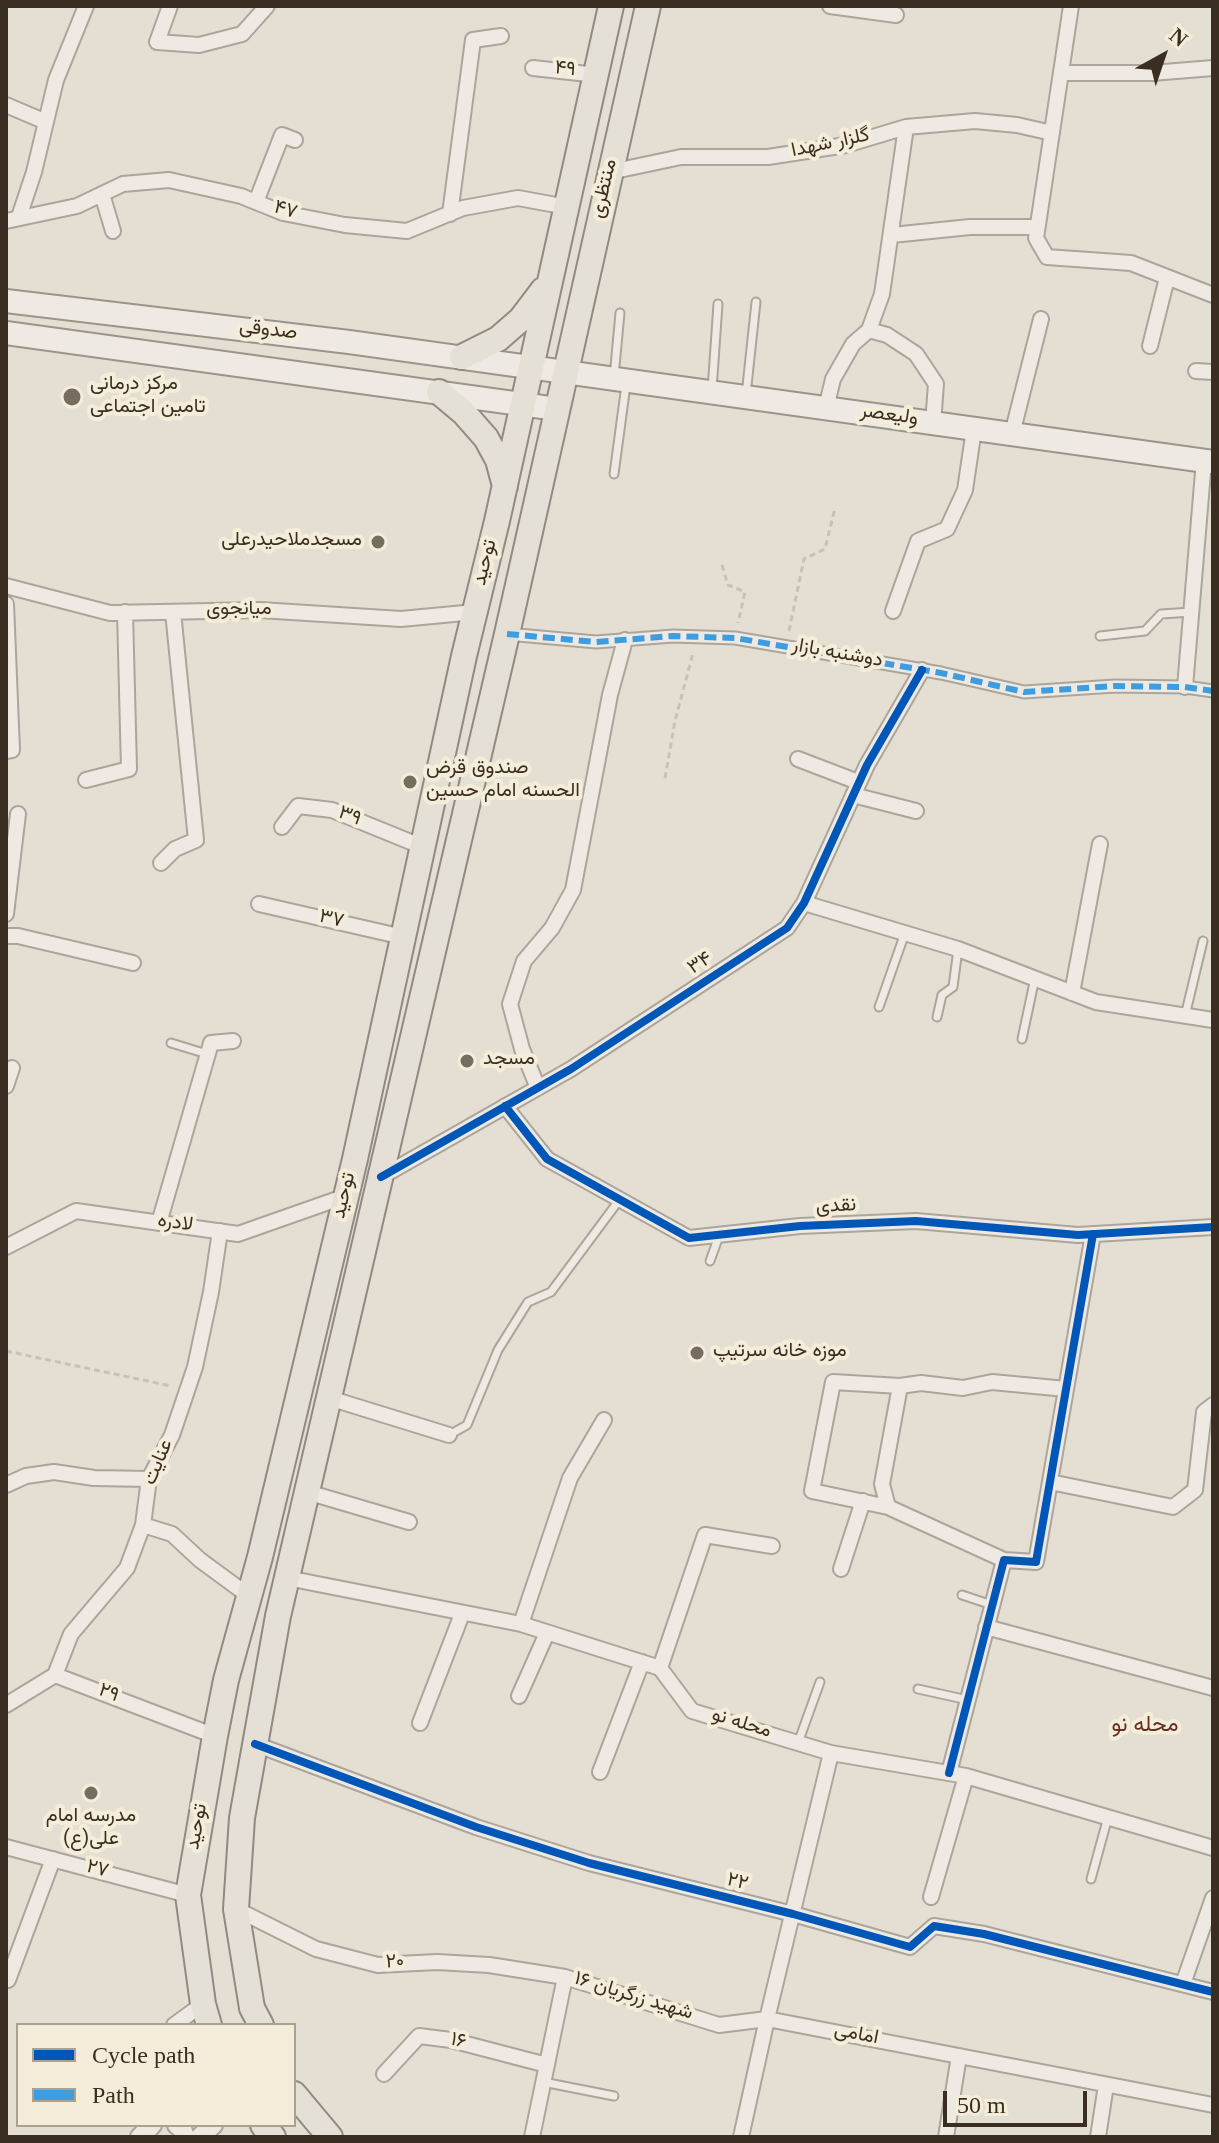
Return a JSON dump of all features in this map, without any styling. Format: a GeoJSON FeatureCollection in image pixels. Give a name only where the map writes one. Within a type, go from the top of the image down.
{"type":"FeatureCollection","features":[{"type":"Feature","properties":{"kind":"main road","name":"منتظری"},"geometry":{"type":"LineString","coordinates":[[530,367],[611,6]]}},
{"type":"Feature","properties":{"kind":"main road","name":"منتظری"},"geometry":{"type":"LineString","coordinates":[[565,372],[648,6]]}},
{"type":"Feature","properties":{"kind":"main road"},"geometry":{"type":"LineString","coordinates":[[462,357],[498,339],[521,319],[551,278]]}},
{"type":"Feature","properties":{"kind":"main road","name":"صدوقی"},"geometry":{"type":"LineString","coordinates":[[6,301],[565,372]]}},
{"type":"Feature","properties":{"kind":"main road","name":"صدوقی"},"geometry":{"type":"LineString","coordinates":[[6,333],[557,409]]}},
{"type":"Feature","properties":{"kind":"main road"},"geometry":{"type":"LineString","coordinates":[[300,373],[307,337]]}},
{"type":"Feature","properties":{"kind":"main road","name":"توحید"},"geometry":{"type":"LineString","coordinates":[[203,2018],[188,1895],[226,1680],[346,1196],[530,367]]}},
{"type":"Feature","properties":{"kind":"main road","name":"ولیعصر"},"geometry":{"type":"LineString","coordinates":[[565,372],[1208,461]]}},
{"type":"Feature","properties":{"kind":"main road","name":"توحید"},"geometry":{"type":"LineString","coordinates":[[260,2023],[252,2008],[236,1909],[242,1818],[255,1744],[287,1578],[565,372]]}},
{"type":"Feature","properties":{"kind":"main road"},"geometry":{"type":"LineString","coordinates":[[439,392],[464,413],[486,438],[498,460],[505,486]]}},
{"type":"Feature","properties":{"kind":"main road"},"geometry":{"type":"LineString","coordinates":[[315,1325],[345,1332]]}},
{"type":"Feature","properties":{"kind":"main road"},"geometry":{"type":"LineString","coordinates":[[296,2096],[330,2137]]}},
{"type":"Feature","properties":{"kind":"street"},"geometry":{"type":"LineString","coordinates":[[12,219],[34,172],[56,80],[86,6]]}},
{"type":"Feature","properties":{"kind":"street"},"geometry":{"type":"LineString","coordinates":[[170,6],[157,42],[199,45],[242,34],[267,6]]}},
{"type":"Feature","properties":{"kind":"street"},"geometry":{"type":"LineString","coordinates":[[830,6],[896,15]]}},
{"type":"Feature","properties":{"kind":"street"},"geometry":{"type":"LineString","coordinates":[[1071,6],[1036,238],[1047,257],[1131,263],[1213,295]]}},
{"type":"Feature","properties":{"kind":"street"},"geometry":{"type":"LineString","coordinates":[[450,214],[473,40],[501,36]]}},
{"type":"Feature","properties":{"kind":"street","name":"۴۹"},"geometry":{"type":"LineString","coordinates":[[533,68],[597,75]]}},
{"type":"Feature","properties":{"kind":"street"},"geometry":{"type":"LineString","coordinates":[[1061,73],[1152,73],[1213,68]]}},
{"type":"Feature","properties":{"kind":"street"},"geometry":{"type":"LineString","coordinates":[[6,105],[46,122]]}},
{"type":"Feature","properties":{"kind":"street","name":"گلزار شهدا"},"geometry":{"type":"LineString","coordinates":[[610,172],[681,157],[768,157],[846,145],[906,127],[975,121],[1017,125],[1052,133]]}},
{"type":"Feature","properties":{"kind":"street"},"geometry":{"type":"LineString","coordinates":[[826,408],[833,379],[853,344],[869,330],[882,294],[906,127]]}},
{"type":"Feature","properties":{"kind":"street"},"geometry":{"type":"LineString","coordinates":[[256,202],[282,135],[295,140]]}},
{"type":"Feature","properties":{"kind":"street","name":"۴۷"},"geometry":{"type":"LineString","coordinates":[[12,219],[77,206],[123,184],[169,180],[256,202],[283,213],[345,225],[407,231],[463,208],[518,198],[567,207]]}},
{"type":"Feature","properties":{"kind":"street"},"geometry":{"type":"LineString","coordinates":[[102,194],[113,231]]}},
{"type":"Feature","properties":{"kind":"street"},"geometry":{"type":"LineString","coordinates":[[892,235],[970,227],[1037,227]]}},
{"type":"Feature","properties":{"kind":"street"},"geometry":{"type":"LineString","coordinates":[[1150,346],[1167,278]]}},
{"type":"Feature","properties":{"kind":"street"},"geometry":{"type":"LineString","coordinates":[[1012,434],[1041,319]]}},
{"type":"Feature","properties":{"kind":"street"},"geometry":{"type":"LineString","coordinates":[[869,330],[887,335],[916,354],[936,384],[933,423]]}},
{"type":"Feature","properties":{"kind":"street"},"geometry":{"type":"LineString","coordinates":[[1196,371],[1213,372]]}},
{"type":"Feature","properties":{"kind":"street"},"geometry":{"type":"LineString","coordinates":[[893,611],[918,541],[947,529],[965,490],[974,429]]}},
{"type":"Feature","properties":{"kind":"street"},"geometry":{"type":"LineString","coordinates":[[1185,687],[1208,461]]}},
{"type":"Feature","properties":{"kind":"street","name":"میانجوی"},"geometry":{"type":"LineString","coordinates":[[6,586],[110,613],[260,610],[401,619],[475,612]]}},
{"type":"Feature","properties":{"kind":"street"},"geometry":{"type":"LineString","coordinates":[[6,604],[12,750],[6,751]]}},
{"type":"Feature","properties":{"kind":"street"},"geometry":{"type":"LineString","coordinates":[[86,780],[129,769],[125,612]]}},
{"type":"Feature","properties":{"kind":"street"},"geometry":{"type":"LineString","coordinates":[[161,863],[175,849],[196,840],[173,612]]}},
{"type":"Feature","properties":{"kind":"street","name":"دوشنبه بازار"},"geometry":{"type":"LineString","coordinates":[[507,634],[596,642],[735,638],[922,670],[1024,692],[1101,686],[1185,687],[1213,691]]}},
{"type":"Feature","properties":{"kind":"street"},"geometry":{"type":"LineString","coordinates":[[538,1088],[522,1049],[510,1004],[524,961],[552,928],[573,890],[608,708],[625,640]]}},
{"type":"Feature","properties":{"kind":"street","name":"۳۴"},"geometry":{"type":"LineString","coordinates":[[381,1177],[538,1088],[787,928],[804,903],[856,788],[922,670]]}},
{"type":"Feature","properties":{"kind":"street"},"geometry":{"type":"LineString","coordinates":[[798,759],[856,788],[916,811]]}},
{"type":"Feature","properties":{"kind":"street","name":"۳۹"},"geometry":{"type":"LineString","coordinates":[[282,827],[298,806],[332,810],[423,847]]}},
{"type":"Feature","properties":{"kind":"street"},"geometry":{"type":"LineString","coordinates":[[6,914],[18,814]]}},
{"type":"Feature","properties":{"kind":"street"},"geometry":{"type":"LineString","coordinates":[[1072,993],[1100,844]]}},
{"type":"Feature","properties":{"kind":"street"},"geometry":{"type":"LineString","coordinates":[[804,903],[958,949],[1096,1002],[1213,1020]]}},
{"type":"Feature","properties":{"kind":"street","name":"۳۷"},"geometry":{"type":"LineString","coordinates":[[259,904],[403,937]]}},
{"type":"Feature","properties":{"kind":"street"},"geometry":{"type":"LineString","coordinates":[[6,936],[18,936],[133,963]]}},
{"type":"Feature","properties":{"kind":"street"},"geometry":{"type":"LineString","coordinates":[[159,1223],[211,1043],[233,1041]]}},
{"type":"Feature","properties":{"kind":"street"},"geometry":{"type":"LineString","coordinates":[[6,1086],[12,1068]]}},
{"type":"Feature","properties":{"kind":"street","name":"نقدی"},"geometry":{"type":"LineString","coordinates":[[505,1106],[547,1159],[689,1238],[800,1226],[916,1221],[1078,1235],[1213,1227]]}},
{"type":"Feature","properties":{"kind":"street","name":"لادره"},"geometry":{"type":"LineString","coordinates":[[6,1247],[76,1211],[238,1234],[346,1196]]}},
{"type":"Feature","properties":{"kind":"street","name":"عنایت"},"geometry":{"type":"LineString","coordinates":[[55,1675],[71,1634],[127,1568],[143,1525],[149,1479],[172,1435],[195,1367],[220,1231]]}},
{"type":"Feature","properties":{"kind":"street"},"geometry":{"type":"LineString","coordinates":[[1066,1389],[992,1382],[963,1388],[921,1383],[900,1386],[833,1382],[812,1491],[888,1507],[1004,1560],[1036,1562],[1093,1234]]}},
{"type":"Feature","properties":{"kind":"street"},"geometry":{"type":"LineString","coordinates":[[888,1507],[882,1484],[900,1386]]}},
{"type":"Feature","properties":{"kind":"street"},"geometry":{"type":"LineString","coordinates":[[329,1398],[449,1435]]}},
{"type":"Feature","properties":{"kind":"street"},"geometry":{"type":"LineString","coordinates":[[1050,1482],[1173,1507],[1195,1490],[1204,1412],[1213,1405]]}},
{"type":"Feature","properties":{"kind":"street"},"geometry":{"type":"LineString","coordinates":[[521,1624],[570,1478],[604,1420]]}},
{"type":"Feature","properties":{"kind":"street"},"geometry":{"type":"LineString","coordinates":[[6,1485],[26,1476],[54,1472],[94,1478],[149,1479]]}},
{"type":"Feature","properties":{"kind":"street"},"geometry":{"type":"LineString","coordinates":[[307,1492],[409,1522]]}},
{"type":"Feature","properties":{"kind":"street"},"geometry":{"type":"LineString","coordinates":[[841,1569],[863,1501]]}},
{"type":"Feature","properties":{"kind":"street"},"geometry":{"type":"LineString","coordinates":[[143,1525],[172,1534],[200,1560],[249,1596]]}},
{"type":"Feature","properties":{"kind":"street"},"geometry":{"type":"LineString","coordinates":[[287,1578],[521,1624],[660,1668],[705,1535],[772,1546]]}},
{"type":"Feature","properties":{"kind":"street"},"geometry":{"type":"LineString","coordinates":[[949,1773],[1004,1560]]}},
{"type":"Feature","properties":{"kind":"street"},"geometry":{"type":"LineString","coordinates":[[420,1723],[462,1614]]}},
{"type":"Feature","properties":{"kind":"street"},"geometry":{"type":"LineString","coordinates":[[986,1627],[1213,1688]]}},
{"type":"Feature","properties":{"kind":"street"},"geometry":{"type":"LineString","coordinates":[[519,1696],[547,1633]]}},
{"type":"Feature","properties":{"kind":"street"},"geometry":{"type":"LineString","coordinates":[[600,1772],[642,1662]]}},
{"type":"Feature","properties":{"kind":"street","name":"محله نو"},"geometry":{"type":"LineString","coordinates":[[660,1668],[692,1711],[831,1753],[966,1776],[1213,1848]]}},
{"type":"Feature","properties":{"kind":"street"},"geometry":{"type":"LineString","coordinates":[[6,1705],[55,1675]]}},
{"type":"Feature","properties":{"kind":"street","name":"۲۹"},"geometry":{"type":"LineString","coordinates":[[55,1675],[215,1736]]}},
{"type":"Feature","properties":{"kind":"street","name":"۲۲"},"geometry":{"type":"LineString","coordinates":[[255,1744],[490,1832],[589,1863],[910,1947],[934,1926],[984,1934],[1213,1992]]}},
{"type":"Feature","properties":{"kind":"street"},"geometry":{"type":"LineString","coordinates":[[741,2137],[831,1753]]}},
{"type":"Feature","properties":{"kind":"street"},"geometry":{"type":"LineString","coordinates":[[931,1897],[966,1776]]}},
{"type":"Feature","properties":{"kind":"street","name":"۲۷"},"geometry":{"type":"LineString","coordinates":[[6,1847],[188,1895]]}},
{"type":"Feature","properties":{"kind":"street"},"geometry":{"type":"LineString","coordinates":[[8,1980],[53,1859]]}},
{"type":"Feature","properties":{"kind":"street"},"geometry":{"type":"LineString","coordinates":[[1183,1984],[1213,1898]]}},
{"type":"Feature","properties":{"kind":"street","name":"۲۰"},"geometry":{"type":"LineString","coordinates":[[236,1909],[316,1949],[378,1965],[450,1963],[565,1977]]}},
{"type":"Feature","properties":{"kind":"street","name":"۱۶ شهید زرگریان"},"geometry":{"type":"LineString","coordinates":[[532,2137],[565,1977],[719,2025],[767,2019]]}},
{"type":"Feature","properties":{"kind":"street"},"geometry":{"type":"LineString","coordinates":[[182,2023],[203,2018]]}},
{"type":"Feature","properties":{"kind":"street","name":"امامی"},"geometry":{"type":"LineString","coordinates":[[767,2019],[1213,2105]]}},
{"type":"Feature","properties":{"kind":"street","name":"۱۶"},"geometry":{"type":"LineString","coordinates":[[384,2074],[419,2036],[451,2040],[547,2065]]}},
{"type":"Feature","properties":{"kind":"street"},"geometry":{"type":"LineString","coordinates":[[946,2137],[959,2056]]}},
{"type":"Feature","properties":{"kind":"street"},"geometry":{"type":"LineString","coordinates":[[1098,2137],[1106,2085]]}},
{"type":"Feature","properties":{"kind":"lane"},"geometry":{"type":"LineString","coordinates":[[746,397],[756,302]]}},
{"type":"Feature","properties":{"kind":"lane"},"geometry":{"type":"LineString","coordinates":[[712,392],[718,304]]}},
{"type":"Feature","properties":{"kind":"lane"},"geometry":{"type":"LineString","coordinates":[[614,474],[620,380],[620,313]]}},
{"type":"Feature","properties":{"kind":"lane"},"geometry":{"type":"LineString","coordinates":[[1100,636],[1145,631],[1161,614],[1192,612]]}},
{"type":"Feature","properties":{"kind":"lane"},"geometry":{"type":"LineString","coordinates":[[879,1007],[905,933]]}},
{"type":"Feature","properties":{"kind":"lane"},"geometry":{"type":"LineString","coordinates":[[1185,1016],[1203,941]]}},
{"type":"Feature","properties":{"kind":"lane"},"geometry":{"type":"LineString","coordinates":[[937,1017],[942,995],[953,987],[958,949]]}},
{"type":"Feature","properties":{"kind":"lane"},"geometry":{"type":"LineString","coordinates":[[1022,1039],[1035,978]]}},
{"type":"Feature","properties":{"kind":"lane"},"geometry":{"type":"LineString","coordinates":[[171,1043],[208,1055]]}},
{"type":"Feature","properties":{"kind":"lane"},"geometry":{"type":"LineString","coordinates":[[449,1435],[467,1425],[498,1350],[528,1302],[551,1292],[620,1199]]}},
{"type":"Feature","properties":{"kind":"lane"},"geometry":{"type":"LineString","coordinates":[[710,1261],[720,1234]]}},
{"type":"Feature","properties":{"kind":"lane"},"geometry":{"type":"LineString","coordinates":[[962,1595],[992,1605]]}},
{"type":"Feature","properties":{"kind":"lane"},"geometry":{"type":"LineString","coordinates":[[798,1743],[820,1682]]}},
{"type":"Feature","properties":{"kind":"lane"},"geometry":{"type":"LineString","coordinates":[[918,1689],[968,1700]]}},
{"type":"Feature","properties":{"kind":"lane"},"geometry":{"type":"LineString","coordinates":[[1091,1879],[1108,1817]]}},
{"type":"Feature","properties":{"kind":"lane"},"geometry":{"type":"LineString","coordinates":[[543,2082],[614,2096]]}},
{"type":"Feature","properties":{"kind":"path"},"geometry":{"type":"LineString","coordinates":[[786,647],[804,559],[825,549],[835,508]]}},
{"type":"Feature","properties":{"kind":"path"},"geometry":{"type":"LineString","coordinates":[[722,565],[728,585],[745,592],[735,638]]}},
{"type":"Feature","properties":{"kind":"path"},"geometry":{"type":"LineString","coordinates":[[665,778],[675,721],[697,637]]}},
{"type":"Feature","properties":{"kind":"path"},"geometry":{"type":"LineString","coordinates":[[6,1351],[188,1389]]}},
{"type":"Feature","properties":{"kind":"marked path"},"geometry":{"type":"LineString","coordinates":[[507,634],[596,642],[673,636],[735,638],[941,673],[1024,692],[1115,686],[1185,687],[1213,691]]}},
{"type":"Feature","properties":{"kind":"cycle path"},"geometry":{"type":"LineString","coordinates":[[381,1177],[571,1069],[787,928],[804,903],[867,765],[922,670]]}},
{"type":"Feature","properties":{"kind":"cycle path"},"geometry":{"type":"LineString","coordinates":[[505,1106],[547,1159],[689,1238],[800,1226],[916,1221],[1078,1235],[1213,1227]]}},
{"type":"Feature","properties":{"kind":"cycle path"},"geometry":{"type":"LineString","coordinates":[[949,1773],[1004,1560],[1036,1562],[1093,1234]]}},
{"type":"Feature","properties":{"kind":"cycle path"},"geometry":{"type":"LineString","coordinates":[[255,1744],[476,1827],[589,1863],[910,1947],[934,1926],[984,1934],[1213,1992]]}},
{"type":"Feature","properties":{"kind":"place","name":"مرکز درمانی تامین اجتماعی"},"geometry":{"type":"Point","coordinates":[72,397]}},
{"type":"Feature","properties":{"kind":"place","name":"مسجدملاحیدرعلی"},"geometry":{"type":"Point","coordinates":[378,542]}},
{"type":"Feature","properties":{"kind":"place","name":"صندوق قرض الحسنه امام حسین"},"geometry":{"type":"Point","coordinates":[410,782]}},
{"type":"Feature","properties":{"kind":"place","name":"مسجد"},"geometry":{"type":"Point","coordinates":[467,1061]}},
{"type":"Feature","properties":{"kind":"place","name":"موزه خانه سرتیپ"},"geometry":{"type":"Point","coordinates":[697,1353]}},
{"type":"Feature","properties":{"kind":"place","name":"مدرسه امام علی(ع)"},"geometry":{"type":"Point","coordinates":[91,1793]}},
{"type":"Feature","properties":{"kind":"district","name":"محله نو"},"geometry":{"type":"Point","coordinates":[1145,1728]}}]}
